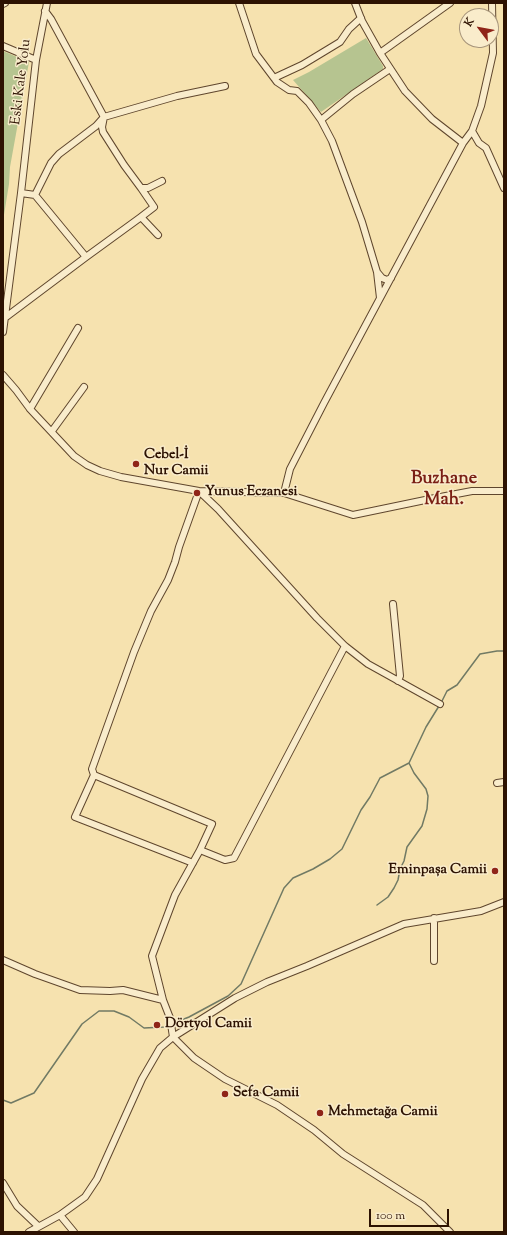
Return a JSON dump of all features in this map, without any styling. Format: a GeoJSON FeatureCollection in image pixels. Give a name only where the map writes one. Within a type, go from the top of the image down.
{"type":"FeatureCollection","features":[{"type":"Feature","properties":{"kind":"street","name":"Eski Kale Yolu"},"geometry":{"type":"LineString","coordinates":[[3,332],[36,60],[47,3]]}},
{"type":"Feature","properties":{"kind":"street"},"geometry":{"type":"LineString","coordinates":[[239,3],[256,54],[277,82],[289,90],[297,91],[309,103],[321,120],[332,141],[359,215],[377,272],[380,298]]}},
{"type":"Feature","properties":{"kind":"street"},"geometry":{"type":"LineString","coordinates":[[355,3],[361,18],[380,52],[405,91],[432,119],[463,143]]}},
{"type":"Feature","properties":{"kind":"street"},"geometry":{"type":"LineString","coordinates":[[380,52],[450,3]]}},
{"type":"Feature","properties":{"kind":"street"},"geometry":{"type":"LineString","coordinates":[[284,493],[290,469],[463,143],[472,131],[481,106],[493,54],[492,3]]}},
{"type":"Feature","properties":{"kind":"street"},"geometry":{"type":"LineString","coordinates":[[6,317],[154,207],[103,132],[102,127],[104,117],[51,19],[45,12]]}},
{"type":"Feature","properties":{"kind":"street"},"geometry":{"type":"LineString","coordinates":[[274,78],[302,65],[340,42],[361,18]]}},
{"type":"Feature","properties":{"kind":"street"},"geometry":{"type":"LineString","coordinates":[[3,46],[36,60]]}},
{"type":"Feature","properties":{"kind":"street"},"geometry":{"type":"LineString","coordinates":[[321,120],[390,68]]}},
{"type":"Feature","properties":{"kind":"street"},"geometry":{"type":"LineString","coordinates":[[35,195],[51,163],[59,154],[96,126],[104,117],[177,96],[226,86]]}},
{"type":"Feature","properties":{"kind":"street"},"geometry":{"type":"LineString","coordinates":[[472,131],[479,143],[486,148],[504,188]]}},
{"type":"Feature","properties":{"kind":"street"},"geometry":{"type":"LineString","coordinates":[[141,188],[148,188],[162,181]]}},
{"type":"Feature","properties":{"kind":"street"},"geometry":{"type":"LineString","coordinates":[[21,193],[35,195],[86,257]]}},
{"type":"Feature","properties":{"kind":"street"},"geometry":{"type":"LineString","coordinates":[[142,217],[158,235]]}},
{"type":"Feature","properties":{"kind":"street"},"geometry":{"type":"LineString","coordinates":[[377,272],[386,280],[391,278]]}},
{"type":"Feature","properties":{"kind":"street"},"geometry":{"type":"LineString","coordinates":[[30,409],[78,328]]}},
{"type":"Feature","properties":{"kind":"street"},"geometry":{"type":"LineString","coordinates":[[3,375],[30,409],[74,456],[87,465],[100,471],[198,492],[284,493],[353,515],[472,491],[504,491]]}},
{"type":"Feature","properties":{"kind":"street"},"geometry":{"type":"LineString","coordinates":[[52,431],[84,387]]}},
{"type":"Feature","properties":{"kind":"street"},"geometry":{"type":"LineString","coordinates":[[198,492],[218,509],[345,646],[368,664],[440,704]]}},
{"type":"Feature","properties":{"kind":"street"},"geometry":{"type":"LineString","coordinates":[[193,863],[75,817],[94,775],[92,769],[126,674],[151,611],[168,580],[175,562],[178,548],[198,492]]}},
{"type":"Feature","properties":{"kind":"street"},"geometry":{"type":"LineString","coordinates":[[393,604],[400,676],[398,681]]}},
{"type":"Feature","properties":{"kind":"street"},"geometry":{"type":"LineString","coordinates":[[200,850],[225,860],[234,858],[345,646]]}},
{"type":"Feature","properties":{"kind":"street"},"geometry":{"type":"LineString","coordinates":[[94,775],[212,824],[200,850],[175,895],[152,956],[163,1000],[170,1018],[172,1034],[194,1058],[225,1079],[277,1105],[314,1130],[343,1154],[423,1205],[450,1232]]}},
{"type":"Feature","properties":{"kind":"street"},"geometry":{"type":"LineString","coordinates":[[29,1232],[60,1215],[85,1197],[97,1179],[142,1079],[160,1048],[172,1034],[235,998],[267,982],[404,924],[481,911],[504,902]]}},
{"type":"Feature","properties":{"kind":"street"},"geometry":{"type":"LineString","coordinates":[[434,918],[434,961]]}},
{"type":"Feature","properties":{"kind":"street"},"geometry":{"type":"LineString","coordinates":[[3,960],[35,974],[80,990],[123,990],[163,1000]]}},
{"type":"Feature","properties":{"kind":"street"},"geometry":{"type":"LineString","coordinates":[[3,1183],[17,1206],[38,1226]]}},
{"type":"Feature","properties":{"kind":"street"},"geometry":{"type":"LineString","coordinates":[[60,1215],[74,1232]]}},
{"type":"Feature","properties":{"kind":"green space"},"geometry":{"type":"Polygon","coordinates":[[[366,38],[383,66],[383,69],[321,112],[293,80],[366,38]]]}},
{"type":"Feature","properties":{"kind":"green space"},"geometry":{"type":"Polygon","coordinates":[[[3,51],[29,62],[10,167],[3,221],[3,51]]]}},
{"type":"Feature","properties":{"kind":"waterway"},"geometry":{"type":"LineString","coordinates":[[441,703],[447,691],[457,685],[480,654],[504,651]]}},
{"type":"Feature","properties":{"kind":"waterway"},"geometry":{"type":"LineString","coordinates":[[174,1023],[189,1017],[228,996],[241,984],[284,888],[293,878],[330,859],[342,849],[361,810],[380,778],[409,763],[426,727],[439,706]]}},
{"type":"Feature","properties":{"kind":"waterway"},"geometry":{"type":"LineString","coordinates":[[377,905],[388,897],[394,888],[398,880],[407,847],[422,826],[427,809],[428,796],[426,789],[414,773],[409,763]]}},
{"type":"Feature","properties":{"kind":"waterway"},"geometry":{"type":"LineString","coordinates":[[3,1100],[11,1103],[34,1093],[82,1024],[99,1011],[114,1011],[129,1017],[144,1028],[164,1027],[170,1025]]}},
{"type":"Feature","properties":{"kind":"place","name":"Cebel-İ Nur Camii"},"geometry":{"type":"Point","coordinates":[136,464]}},
{"type":"Feature","properties":{"kind":"place","name":"Yunus Eczanesi"},"geometry":{"type":"Point","coordinates":[197,493]}},
{"type":"Feature","properties":{"kind":"place","name":"Eminpaşa Camii"},"geometry":{"type":"Point","coordinates":[495,871]}},
{"type":"Feature","properties":{"kind":"place","name":"Dörtyol Camii"},"geometry":{"type":"Point","coordinates":[157,1025]}},
{"type":"Feature","properties":{"kind":"place","name":"Sefa Camii"},"geometry":{"type":"Point","coordinates":[225,1094]}},
{"type":"Feature","properties":{"kind":"place","name":"Mehmetağa Camii"},"geometry":{"type":"Point","coordinates":[320,1113]}},
{"type":"Feature","properties":{"kind":"district","name":"Buzhane Mah."},"geometry":{"type":"Point","coordinates":[444,490]}}]}
